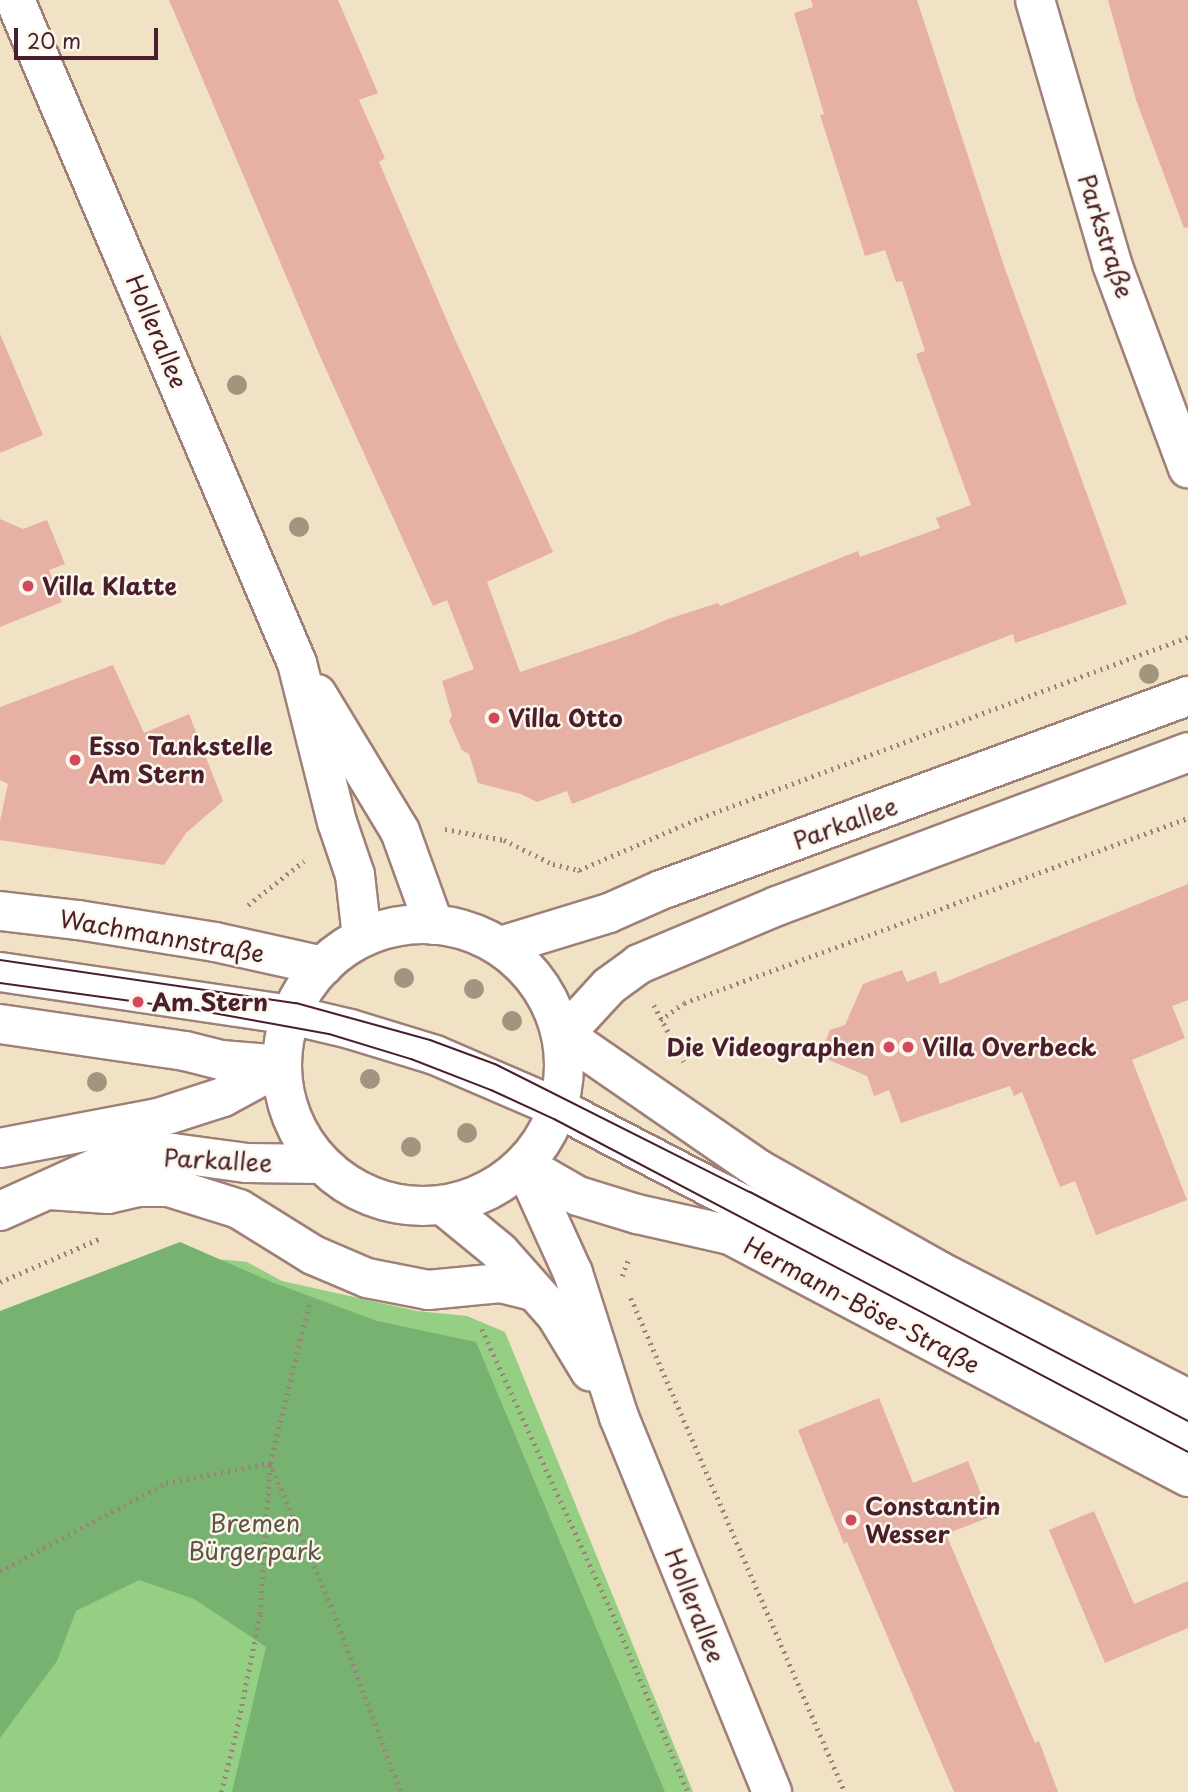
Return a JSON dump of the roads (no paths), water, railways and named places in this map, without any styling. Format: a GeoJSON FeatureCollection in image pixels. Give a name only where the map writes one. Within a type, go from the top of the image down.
{"type":"FeatureCollection","features":[{"type":"Feature","properties":{"kind":"main road","name":"Hollerallee"},"geometry":{"type":"LineString","coordinates":[[15,0],[297,663],[400,831],[434,925]]}},
{"type":"Feature","properties":{"kind":"main road","name":"Parkstraße"},"geometry":{"type":"LineString","coordinates":[[1035,0],[1112,264],[1188,468]]}},
{"type":"Feature","properties":{"kind":"main road","name":"Hollerallee"},"geometry":{"type":"LineString","coordinates":[[297,663],[337,822],[355,875],[362,937]]}},
{"type":"Feature","properties":{"kind":"main road","name":"Parkallee"},"geometry":{"type":"LineString","coordinates":[[501,946],[609,913],[662,890],[1188,696]]}},
{"type":"Feature","properties":{"kind":"main road"},"geometry":{"type":"LineString","coordinates":[[564,1035],[609,986],[639,964],[777,906],[1188,752]]}},
{"type":"Feature","properties":{"kind":"main road","name":"Wachmannstraße"},"geometry":{"type":"LineString","coordinates":[[0,911],[78,920],[215,942],[323,967]]}},
{"type":"Feature","properties":{"kind":"main road"},"geometry":{"type":"LineString","coordinates":[[434,925],[476,934],[501,946],[524,966],[546,995],[564,1035],[558,1108],[524,1165],[496,1186],[444,1206],[391,1202],[355,1189],[321,1164],[298,1133],[288,1102],[282,1065],[291,1015],[308,984],[323,967],[362,937],[394,927],[434,925]]}},
{"type":"Feature","properties":{"kind":"main road"},"geometry":{"type":"LineString","coordinates":[[0,972],[291,1015],[350,1028],[436,1055],[558,1108],[1188,1436]]}},
{"type":"Feature","properties":{"kind":"main road"},"geometry":{"type":"LineString","coordinates":[[0,1024],[185,1051],[221,1060],[282,1065]]}},
{"type":"Feature","properties":{"kind":"main road"},"geometry":{"type":"LineString","coordinates":[[564,1035],[708,1137],[760,1170],[939,1272],[1188,1399]]}},
{"type":"Feature","properties":{"kind":"main road","name":"Parkallee"},"geometry":{"type":"LineString","coordinates":[[0,1148],[158,1118],[223,1097],[282,1065]]}},
{"type":"Feature","properties":{"kind":"main road"},"geometry":{"type":"LineString","coordinates":[[708,1137],[728,1181],[744,1204]]}},
{"type":"Feature","properties":{"kind":"main road","name":"Parkallee"},"geometry":{"type":"LineString","coordinates":[[0,1211],[98,1167],[173,1153],[247,1163],[321,1164]]}},
{"type":"Feature","properties":{"kind":"main road","name":"Hollerallee"},"geometry":{"type":"LineString","coordinates":[[524,1165],[573,1273],[619,1417],[772,1792]]}},
{"type":"Feature","properties":{"kind":"main road","name":"Hermann-Böse-Straße"},"geometry":{"type":"LineString","coordinates":[[524,1165],[578,1196],[730,1236],[1188,1477]]}},
{"type":"Feature","properties":{"kind":"main road"},"geometry":{"type":"LineString","coordinates":[[49,1190],[108,1194],[138,1187],[169,1187],[230,1205],[313,1255],[367,1278],[428,1290],[501,1283],[533,1291]]}},
{"type":"Feature","properties":{"kind":"main road"},"geometry":{"type":"LineString","coordinates":[[672,1222],[744,1204]]}},
{"type":"Feature","properties":{"kind":"main road","name":"Hollerallee"},"geometry":{"type":"LineString","coordinates":[[444,1206],[500,1252],[556,1315],[619,1417]]}},
{"type":"Feature","properties":{"kind":"tram line"},"geometry":{"type":"LineString","coordinates":[[0,960],[296,1003],[430,1040],[495,1064],[750,1192],[1188,1421]]}},
{"type":"Feature","properties":{"kind":"tram line"},"geometry":{"type":"LineString","coordinates":[[0,983],[191,1009],[329,1034],[411,1059],[491,1090],[554,1119],[1188,1452]]}},
{"type":"Feature","properties":{"kind":"place","name":"Villa Klatte"},"geometry":{"type":"Point","coordinates":[28,586]}},
{"type":"Feature","properties":{"kind":"place","name":"Villa Otto"},"geometry":{"type":"Point","coordinates":[494,718]}},
{"type":"Feature","properties":{"kind":"place","name":"Esso Tankstelle Am Stern"},"geometry":{"type":"Point","coordinates":[75,760]}},
{"type":"Feature","properties":{"kind":"place","name":"Am Stern"},"geometry":{"type":"Point","coordinates":[138,1002]}},
{"type":"Feature","properties":{"kind":"place","name":"Die Videographen"},"geometry":{"type":"Point","coordinates":[889,1047]}},
{"type":"Feature","properties":{"kind":"place","name":"Villa Overbeck"},"geometry":{"type":"Point","coordinates":[908,1047]}},
{"type":"Feature","properties":{"kind":"place","name":"Constantin Wesser"},"geometry":{"type":"Point","coordinates":[851,1520]}},
{"type":"Feature","properties":{"kind":"park label","name":"Bremen Bürgerpark"},"geometry":{"type":"Point","coordinates":[255,1537]}}]}
